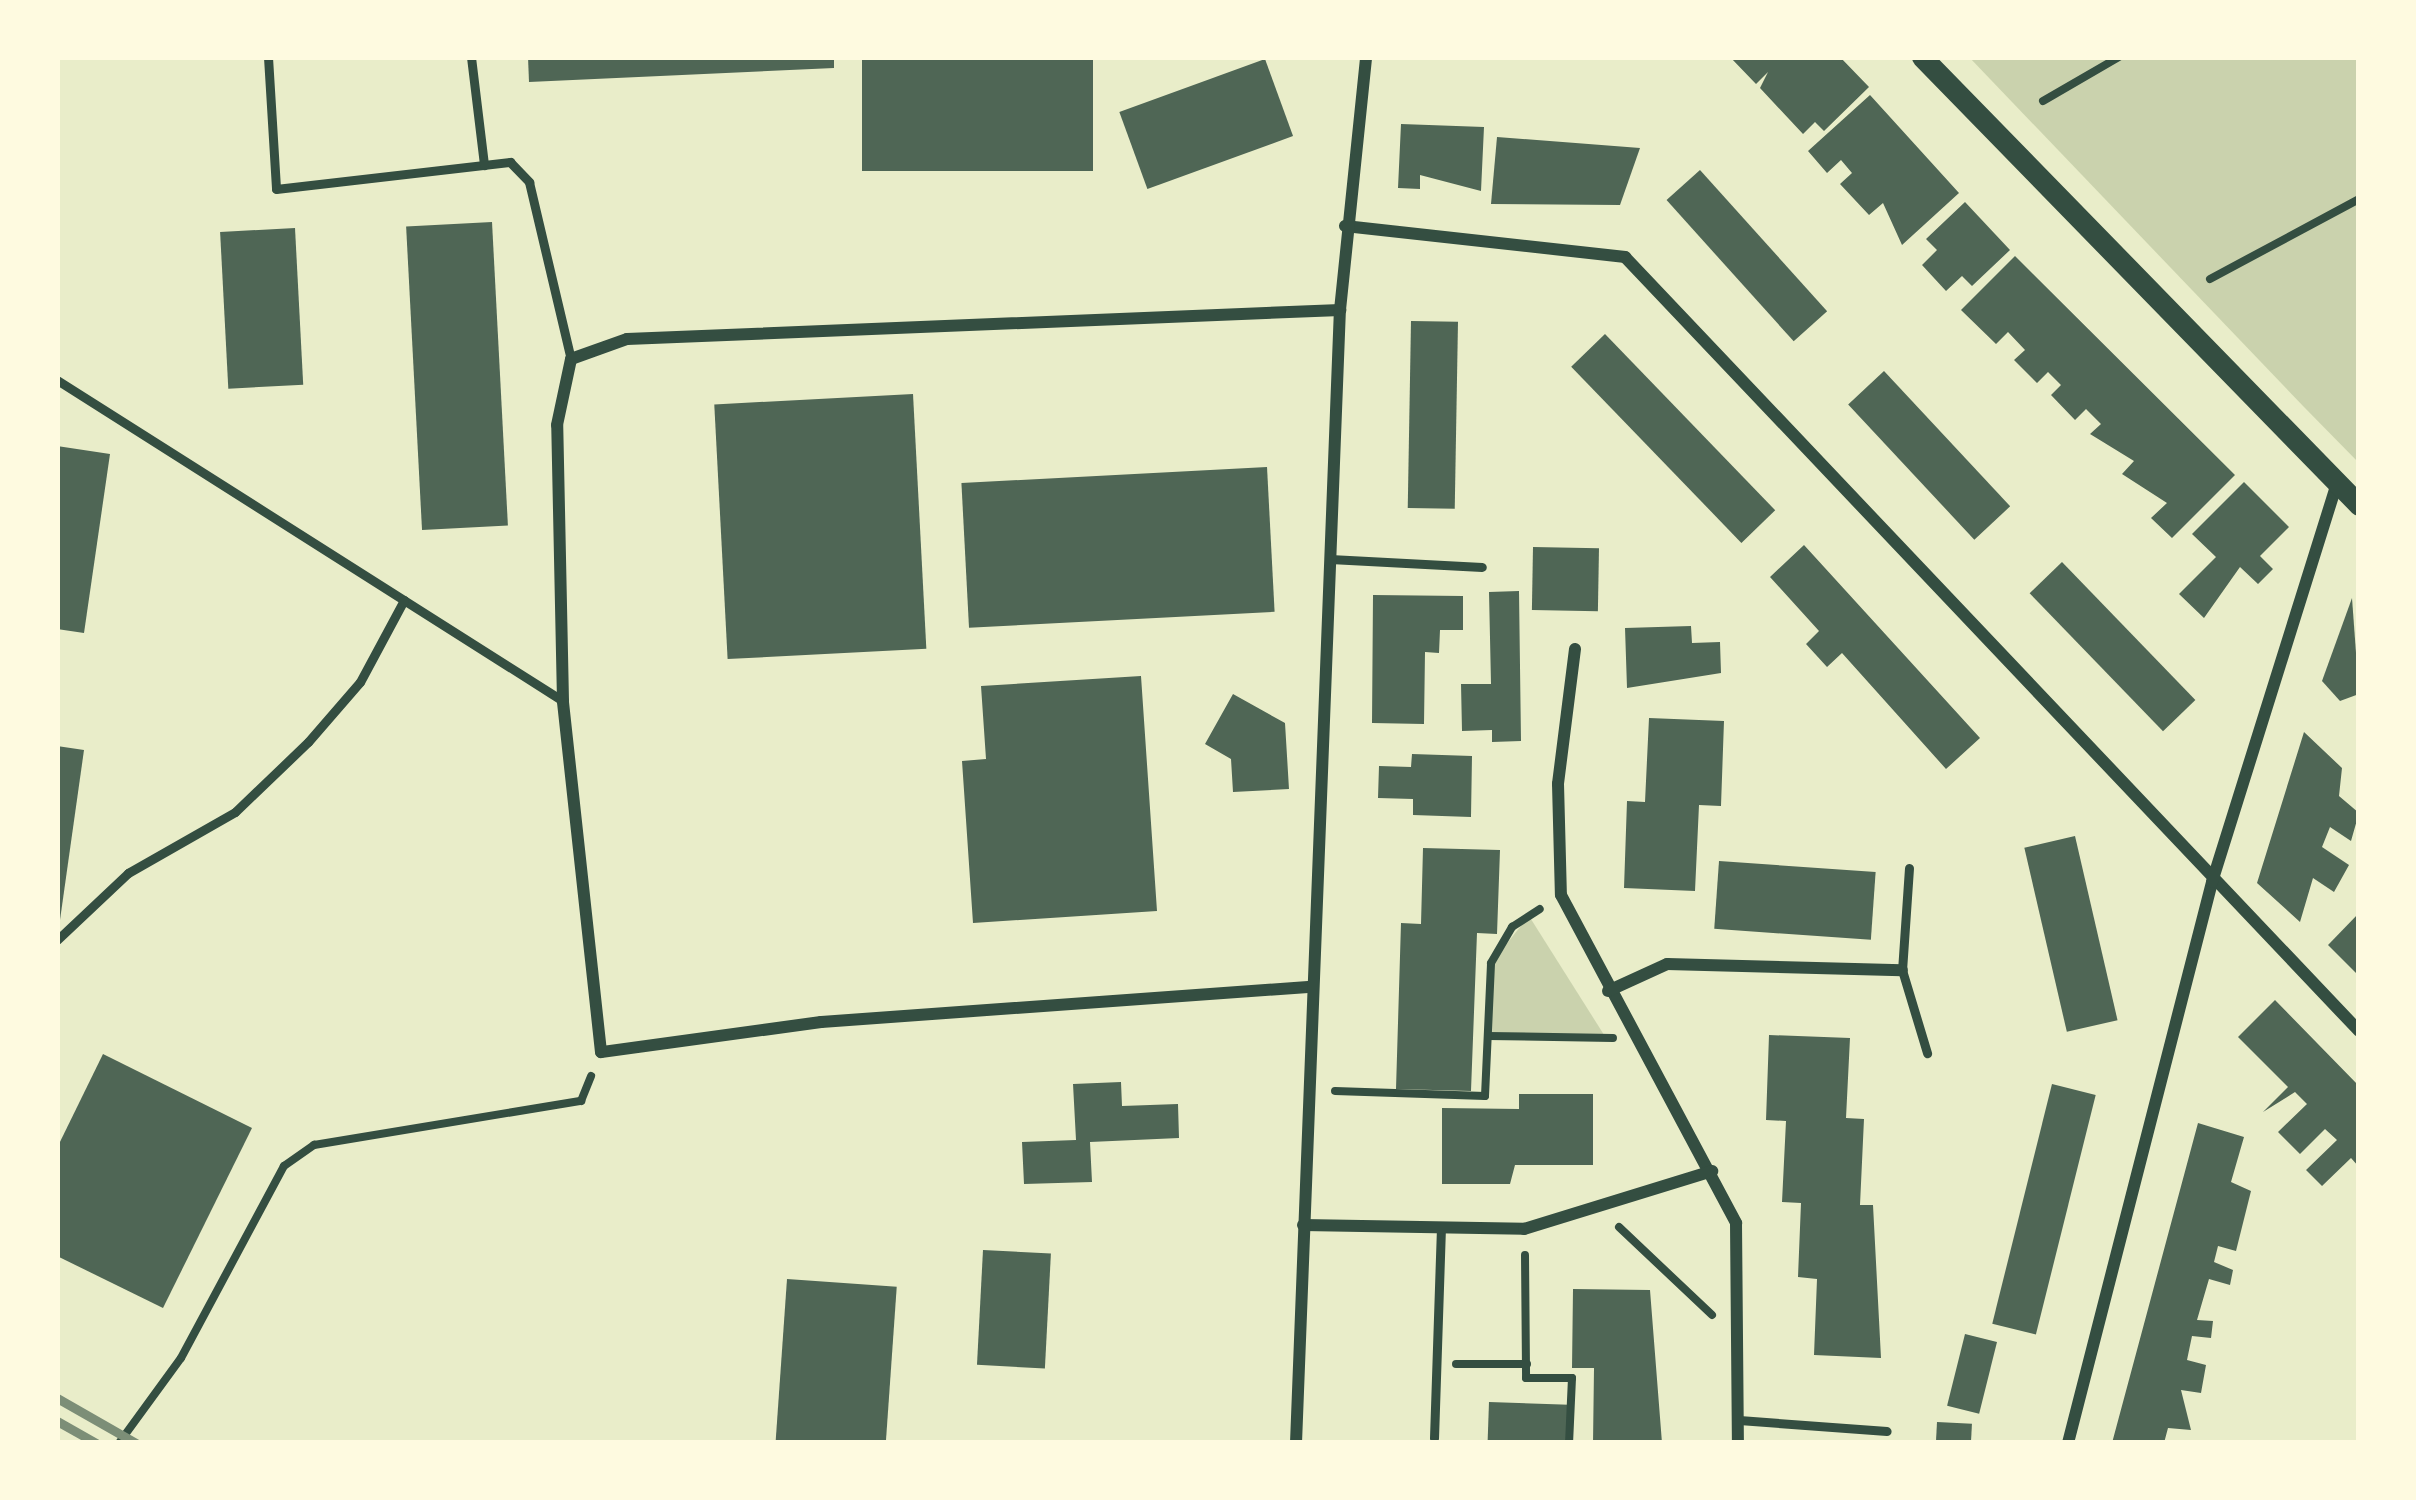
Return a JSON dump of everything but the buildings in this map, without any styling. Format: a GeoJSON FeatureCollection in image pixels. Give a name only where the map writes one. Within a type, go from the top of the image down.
{"type":"FeatureCollection","features":[{"type":"Feature","properties":{"kind":"street"},"geometry":{"type":"LineString","coordinates":[[1296,1443],[1308,987],[1340,310],[1345,226],[1366,57]]}},
{"type":"Feature","properties":{"kind":"street"},"geometry":{"type":"LineString","coordinates":[[1922,57],[2359,505]]}},
{"type":"Feature","properties":{"kind":"street"},"geometry":{"type":"LineString","coordinates":[[1345,226],[1625,257],[2212,882],[2359,1031]]}},
{"type":"Feature","properties":{"kind":"street"},"geometry":{"type":"LineString","coordinates":[[1308,987],[821,1022],[602,1052],[563,700],[557,425],[571,359],[627,339],[1340,310]]}},
{"type":"Feature","properties":{"kind":"street"},"geometry":{"type":"LineString","coordinates":[[2068,1443],[2212,882],[2337,483]]}},
{"type":"Feature","properties":{"kind":"street"},"geometry":{"type":"LineString","coordinates":[[1575,650],[1558,784],[1562,895],[1608,991],[1712,1171],[1743,1259],[1738,1443]]}},
{"type":"Feature","properties":{"kind":"street"},"geometry":{"type":"LineString","coordinates":[[1608,991],[1667,964],[1902,970]]}},
{"type":"Feature","properties":{"kind":"street"},"geometry":{"type":"LineString","coordinates":[[1303,1225],[1524,1229],[1712,1171]]}},
{"type":"Feature","properties":{"kind":"lane"},"geometry":{"type":"LineString","coordinates":[[268,57],[276,189],[510,162],[529,182],[571,359]]}},
{"type":"Feature","properties":{"kind":"lane"},"geometry":{"type":"LineString","coordinates":[[470,57],[484,165]]}},
{"type":"Feature","properties":{"kind":"lane"},"geometry":{"type":"LineString","coordinates":[[57,380],[563,700]]}},
{"type":"Feature","properties":{"kind":"lane"},"geometry":{"type":"LineString","coordinates":[[1330,560],[1482,567]]}},
{"type":"Feature","properties":{"kind":"lane"},"geometry":{"type":"LineString","coordinates":[[57,940],[128,873],[236,812],[308,742],[360,682],[404,600]]}},
{"type":"Feature","properties":{"kind":"lane"},"geometry":{"type":"LineString","coordinates":[[1909,868],[1902,970],[1927,1053]]}},
{"type":"Feature","properties":{"kind":"lane"},"geometry":{"type":"LineString","coordinates":[[1434,1438],[1441,1230]]}},
{"type":"Feature","properties":{"kind":"lane"},"geometry":{"type":"LineString","coordinates":[[1739,1420],[1887,1431]]}},
{"type":"Feature","properties":{"kind":"path"},"geometry":{"type":"LineString","coordinates":[[2043,101],[2119,57]]}},
{"type":"Feature","properties":{"kind":"path"},"geometry":{"type":"LineString","coordinates":[[2210,279],[2359,200]]}},
{"type":"Feature","properties":{"kind":"path"},"geometry":{"type":"LineString","coordinates":[[1306,1090],[1485,1096],[1492,963],[1513,927],[1562,895]]}},
{"type":"Feature","properties":{"kind":"path"},"geometry":{"type":"LineString","coordinates":[[1488,1036],[1634,1036]]}},
{"type":"Feature","properties":{"kind":"path"},"geometry":{"type":"LineString","coordinates":[[119,1443],[169,1372],[284,1166],[314,1145],[581,1101],[602,1052]]}},
{"type":"Feature","properties":{"kind":"path"},"geometry":{"type":"LineString","coordinates":[[1604,1206],[1631,1244],[1742,1331]]}},
{"type":"Feature","properties":{"kind":"path"},"geometry":{"type":"LineString","coordinates":[[1524,1229],[1526,1378],[1572,1378],[1569,1443]]}},
{"type":"Feature","properties":{"kind":"path"},"geometry":{"type":"LineString","coordinates":[[1437,1364],[1527,1364]]}},
{"type":"Feature","properties":{"kind":"green space"},"geometry":{"type":"Polygon","coordinates":[[[1969,57],[2359,57],[2359,463],[2304,407],[1969,57]]]}},
{"type":"Feature","properties":{"kind":"green space"},"geometry":{"type":"Polygon","coordinates":[[[1529,916],[1606,1038],[1488,1036],[1491,963],[1529,916]]]}},
{"type":"Feature","properties":{"kind":"railway"},"geometry":{"type":"LineString","coordinates":[[57,1398],[136,1443]]}},
{"type":"Feature","properties":{"kind":"railway"},"geometry":{"type":"LineString","coordinates":[[57,1421],[96,1443]]}}]}
